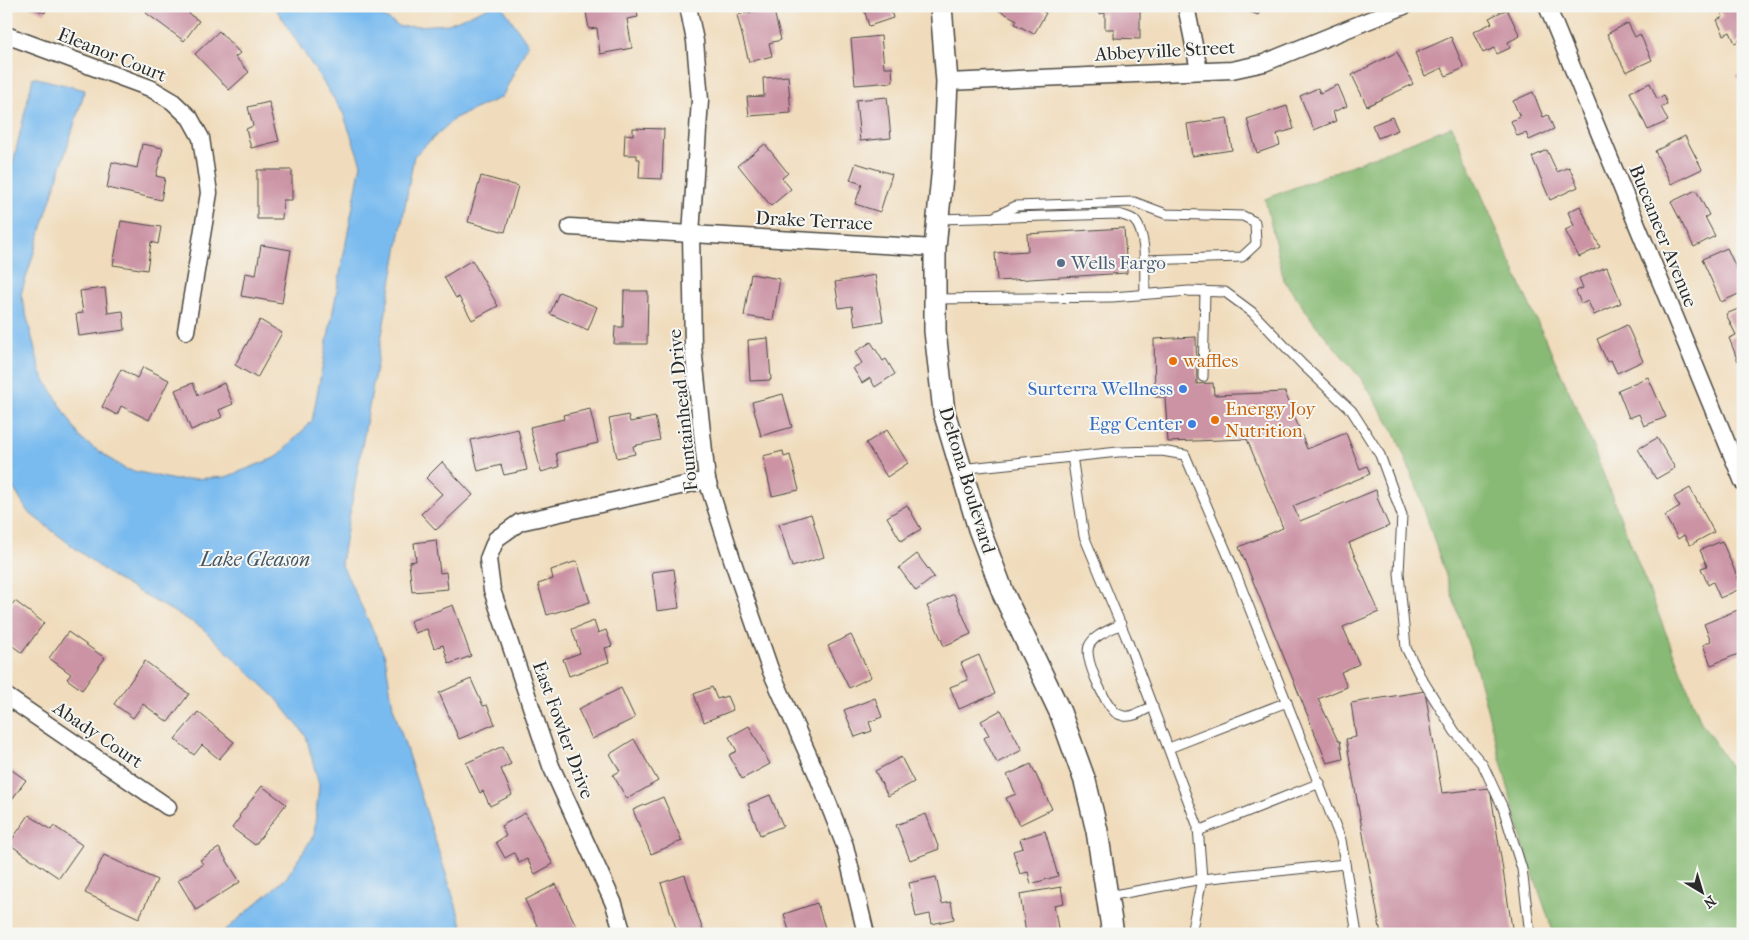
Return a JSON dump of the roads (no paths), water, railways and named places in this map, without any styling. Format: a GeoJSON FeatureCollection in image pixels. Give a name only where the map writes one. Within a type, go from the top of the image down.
{"type":"FeatureCollection","features":[{"type":"Feature","properties":{"kind":"street","name":"Fountainhead Drive"},"geometry":{"type":"LineString","coordinates":[[688,6],[695,41],[700,100],[691,234],[693,347],[707,480],[770,668],[818,777],[845,846],[866,934]]}},
{"type":"Feature","properties":{"kind":"street","name":"Deltona Boulevard"},"geometry":{"type":"LineString","coordinates":[[941,6],[947,82],[943,166],[935,248],[934,299],[935,331],[944,412],[978,529],[1004,595],[1060,712],[1085,781],[1098,831],[1113,934]]}},
{"type":"Feature","properties":{"kind":"street"},"geometry":{"type":"LineString","coordinates":[[1186,6],[1198,70]]}},
{"type":"Feature","properties":{"kind":"street","name":"Abbeyville Street"},"geometry":{"type":"LineString","coordinates":[[947,82],[1232,70],[1264,63],[1404,6]]}},
{"type":"Feature","properties":{"kind":"street","name":"Buccaneer Avenue"},"geometry":{"type":"LineString","coordinates":[[1547,6],[1743,482]]}},
{"type":"Feature","properties":{"kind":"street","name":"Eleanor Court"},"geometry":{"type":"LineString","coordinates":[[6,35],[150,88],[172,101],[190,118],[201,138],[209,193],[186,331]]}},
{"type":"Feature","properties":{"kind":"street","name":"Drake Terrace"},"geometry":{"type":"LineString","coordinates":[[570,227],[935,248]]}},
{"type":"Feature","properties":{"kind":"street","name":"East Fowler Drive"},"geometry":{"type":"LineString","coordinates":[[623,934],[614,904],[551,766],[492,590],[488,559],[496,539],[520,522],[707,480]]}},
{"type":"Feature","properties":{"kind":"street","name":"Abady Court"},"geometry":{"type":"LineString","coordinates":[[6,696],[168,807]]}},
{"type":"Feature","properties":{"kind":"lane"},"geometry":{"type":"LineString","coordinates":[[992,218],[1016,206],[1134,202],[1166,214],[1243,216],[1254,222],[1256,244],[1242,257],[1144,260]]}},
{"type":"Feature","properties":{"kind":"lane"},"geometry":{"type":"LineString","coordinates":[[938,219],[1119,214],[1127,216],[1134,220],[1141,230],[1145,294]]}},
{"type":"Feature","properties":{"kind":"lane"},"geometry":{"type":"LineString","coordinates":[[934,299],[1112,297],[1189,291],[1225,292],[1252,312],[1303,365],[1352,411],[1380,455],[1402,515],[1399,573],[1406,648],[1420,676],[1455,732],[1483,765],[1503,808],[1522,868],[1530,934]]}},
{"type":"Feature","properties":{"kind":"lane"},"geometry":{"type":"LineString","coordinates":[[1203,377],[1205,291]]}},
{"type":"Feature","properties":{"kind":"lane"},"geometry":{"type":"LineString","coordinates":[[960,469],[1072,456],[1162,451],[1185,455],[1288,702],[1341,840],[1356,934]]}},
{"type":"Feature","properties":{"kind":"lane"},"geometry":{"type":"LineString","coordinates":[[1072,456],[1084,536],[1153,706],[1198,831],[1202,879],[1191,934]]}},
{"type":"Feature","properties":{"kind":"lane"},"geometry":{"type":"LineString","coordinates":[[1121,624],[1094,639],[1089,645],[1088,658],[1100,687],[1116,713],[1133,716],[1153,706]]}},
{"type":"Feature","properties":{"kind":"lane"},"geometry":{"type":"LineString","coordinates":[[1169,748],[1288,702]]}},
{"type":"Feature","properties":{"kind":"lane"},"geometry":{"type":"LineString","coordinates":[[1198,831],[1320,783]]}},
{"type":"Feature","properties":{"kind":"lane"},"geometry":{"type":"LineString","coordinates":[[1108,896],[1202,879],[1345,864]]}},
{"type":"Feature","properties":{"kind":"water","name":"Lake Gleason"},"geometry":{"type":"Polygon","coordinates":[[[274,6],[367,6],[400,27],[448,24],[492,6],[502,6],[528,44],[502,97],[455,118],[414,156],[341,563],[385,656],[393,707],[465,934],[221,934],[286,878],[314,835],[319,785],[306,736],[276,698],[201,627],[114,578],[28,512],[6,476],[6,193],[33,77],[85,90],[21,294],[41,373],[81,439],[125,469],[175,480],[226,477],[277,457],[312,421],[361,164],[343,113],[274,6]]]}},
{"type":"Feature","properties":{"kind":"place","name":"Wells Fargo"},"geometry":{"type":"Point","coordinates":[1061,263]}},
{"type":"Feature","properties":{"kind":"place","name":"waffles"},"geometry":{"type":"Point","coordinates":[1173,361]}},
{"type":"Feature","properties":{"kind":"place","name":"Surterra Wellness"},"geometry":{"type":"Point","coordinates":[1183,389]}},
{"type":"Feature","properties":{"kind":"place","name":"Energy Joy Nutrition"},"geometry":{"type":"Point","coordinates":[1215,420]}},
{"type":"Feature","properties":{"kind":"place","name":"Egg Center"},"geometry":{"type":"Point","coordinates":[1192,424]}}]}
